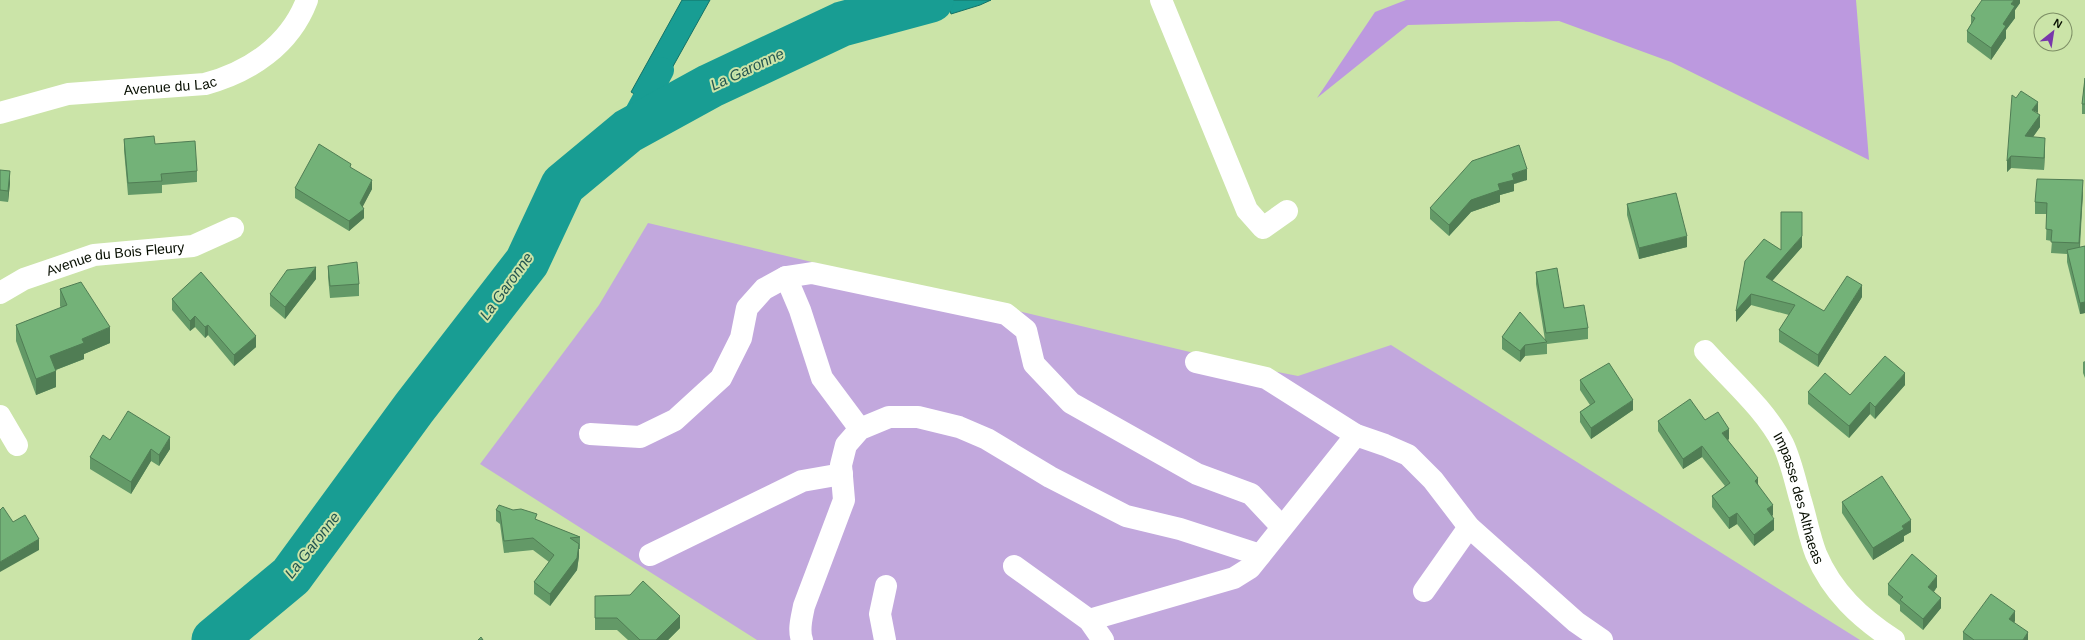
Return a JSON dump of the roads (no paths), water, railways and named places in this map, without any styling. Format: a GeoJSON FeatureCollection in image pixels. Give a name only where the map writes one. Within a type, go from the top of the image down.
{"type":"FeatureCollection","features":[{"type":"Feature","properties":{"kind":"street","name":"Avenue du Lac"},"geometry":{"type":"LineString","coordinates":[[0,113],[68,94],[205,84],[224,79],[260,61],[275,48],[297,20],[307,0]]}},
{"type":"Feature","properties":{"kind":"street"},"geometry":{"type":"LineString","coordinates":[[1161,0],[1247,210],[1263,228],[1287,211]]}},
{"type":"Feature","properties":{"kind":"street","name":"Avenue du Bois Fleury"},"geometry":{"type":"LineString","coordinates":[[0,293],[24,279],[94,255],[193,246],[233,228]]}},
{"type":"Feature","properties":{"kind":"street"},"geometry":{"type":"LineString","coordinates":[[590,434],[640,437],[675,420],[721,378],[741,338],[746,308],[764,289],[786,277],[812,273],[1006,314],[1026,330],[1034,364],[1072,403],[1197,474],[1251,494],[1282,527]]}},
{"type":"Feature","properties":{"kind":"street"},"geometry":{"type":"LineString","coordinates":[[786,277],[800,310],[822,378],[860,429]]}},
{"type":"Feature","properties":{"kind":"street","name":"Impasse des Althaeas"},"geometry":{"type":"LineString","coordinates":[[1705,351],[1767,420],[1782,443],[1791,465],[1816,553],[1826,575],[1853,610],[1894,640]]}},
{"type":"Feature","properties":{"kind":"street"},"geometry":{"type":"LineString","coordinates":[[1196,362],[1266,378],[1356,435],[1385,444],[1408,455],[1433,480],[1469,527],[1576,622],[1602,640]]}},
{"type":"Feature","properties":{"kind":"street"},"geometry":{"type":"LineString","coordinates":[[0,416],[17,445]]}},
{"type":"Feature","properties":{"kind":"street"},"geometry":{"type":"LineString","coordinates":[[802,640],[801,623],[804,606],[844,500],[841,465],[846,445],[860,429],[889,417],[918,417],[959,427],[987,439],[1050,477],[1126,516],[1180,529],[1260,555]]}},
{"type":"Feature","properties":{"kind":"street"},"geometry":{"type":"LineString","coordinates":[[1089,620],[1234,578],[1250,568],[1356,435]]}},
{"type":"Feature","properties":{"kind":"street"},"geometry":{"type":"LineString","coordinates":[[650,555],[802,481],[842,474]]}},
{"type":"Feature","properties":{"kind":"street"},"geometry":{"type":"LineString","coordinates":[[1424,591],[1469,527]]}},
{"type":"Feature","properties":{"kind":"street"},"geometry":{"type":"LineString","coordinates":[[1014,566],[1089,620],[1103,640]]}},
{"type":"Feature","properties":{"kind":"street"},"geometry":{"type":"LineString","coordinates":[[885,640],[880,614],[886,586]]}},
{"type":"Feature","properties":{"kind":"water"},"geometry":{"type":"Polygon","coordinates":[[[682,0],[710,0],[652,104],[631,92],[682,0]]]}},
{"type":"Feature","properties":{"kind":"water"},"geometry":{"type":"Polygon","coordinates":[[[947,0],[991,0],[951,14],[947,0]]]}},
{"type":"Feature","properties":{"kind":"waterway","name":"La Garonne"},"geometry":{"type":"LineString","coordinates":[[214,640],[291,576],[414,408],[527,262],[563,185],[628,131],[710,86],[842,24],[931,0]]}},
{"type":"Feature","properties":{"kind":"waterway"},"geometry":{"type":"LineString","coordinates":[[628,131],[661,70]]}}]}
